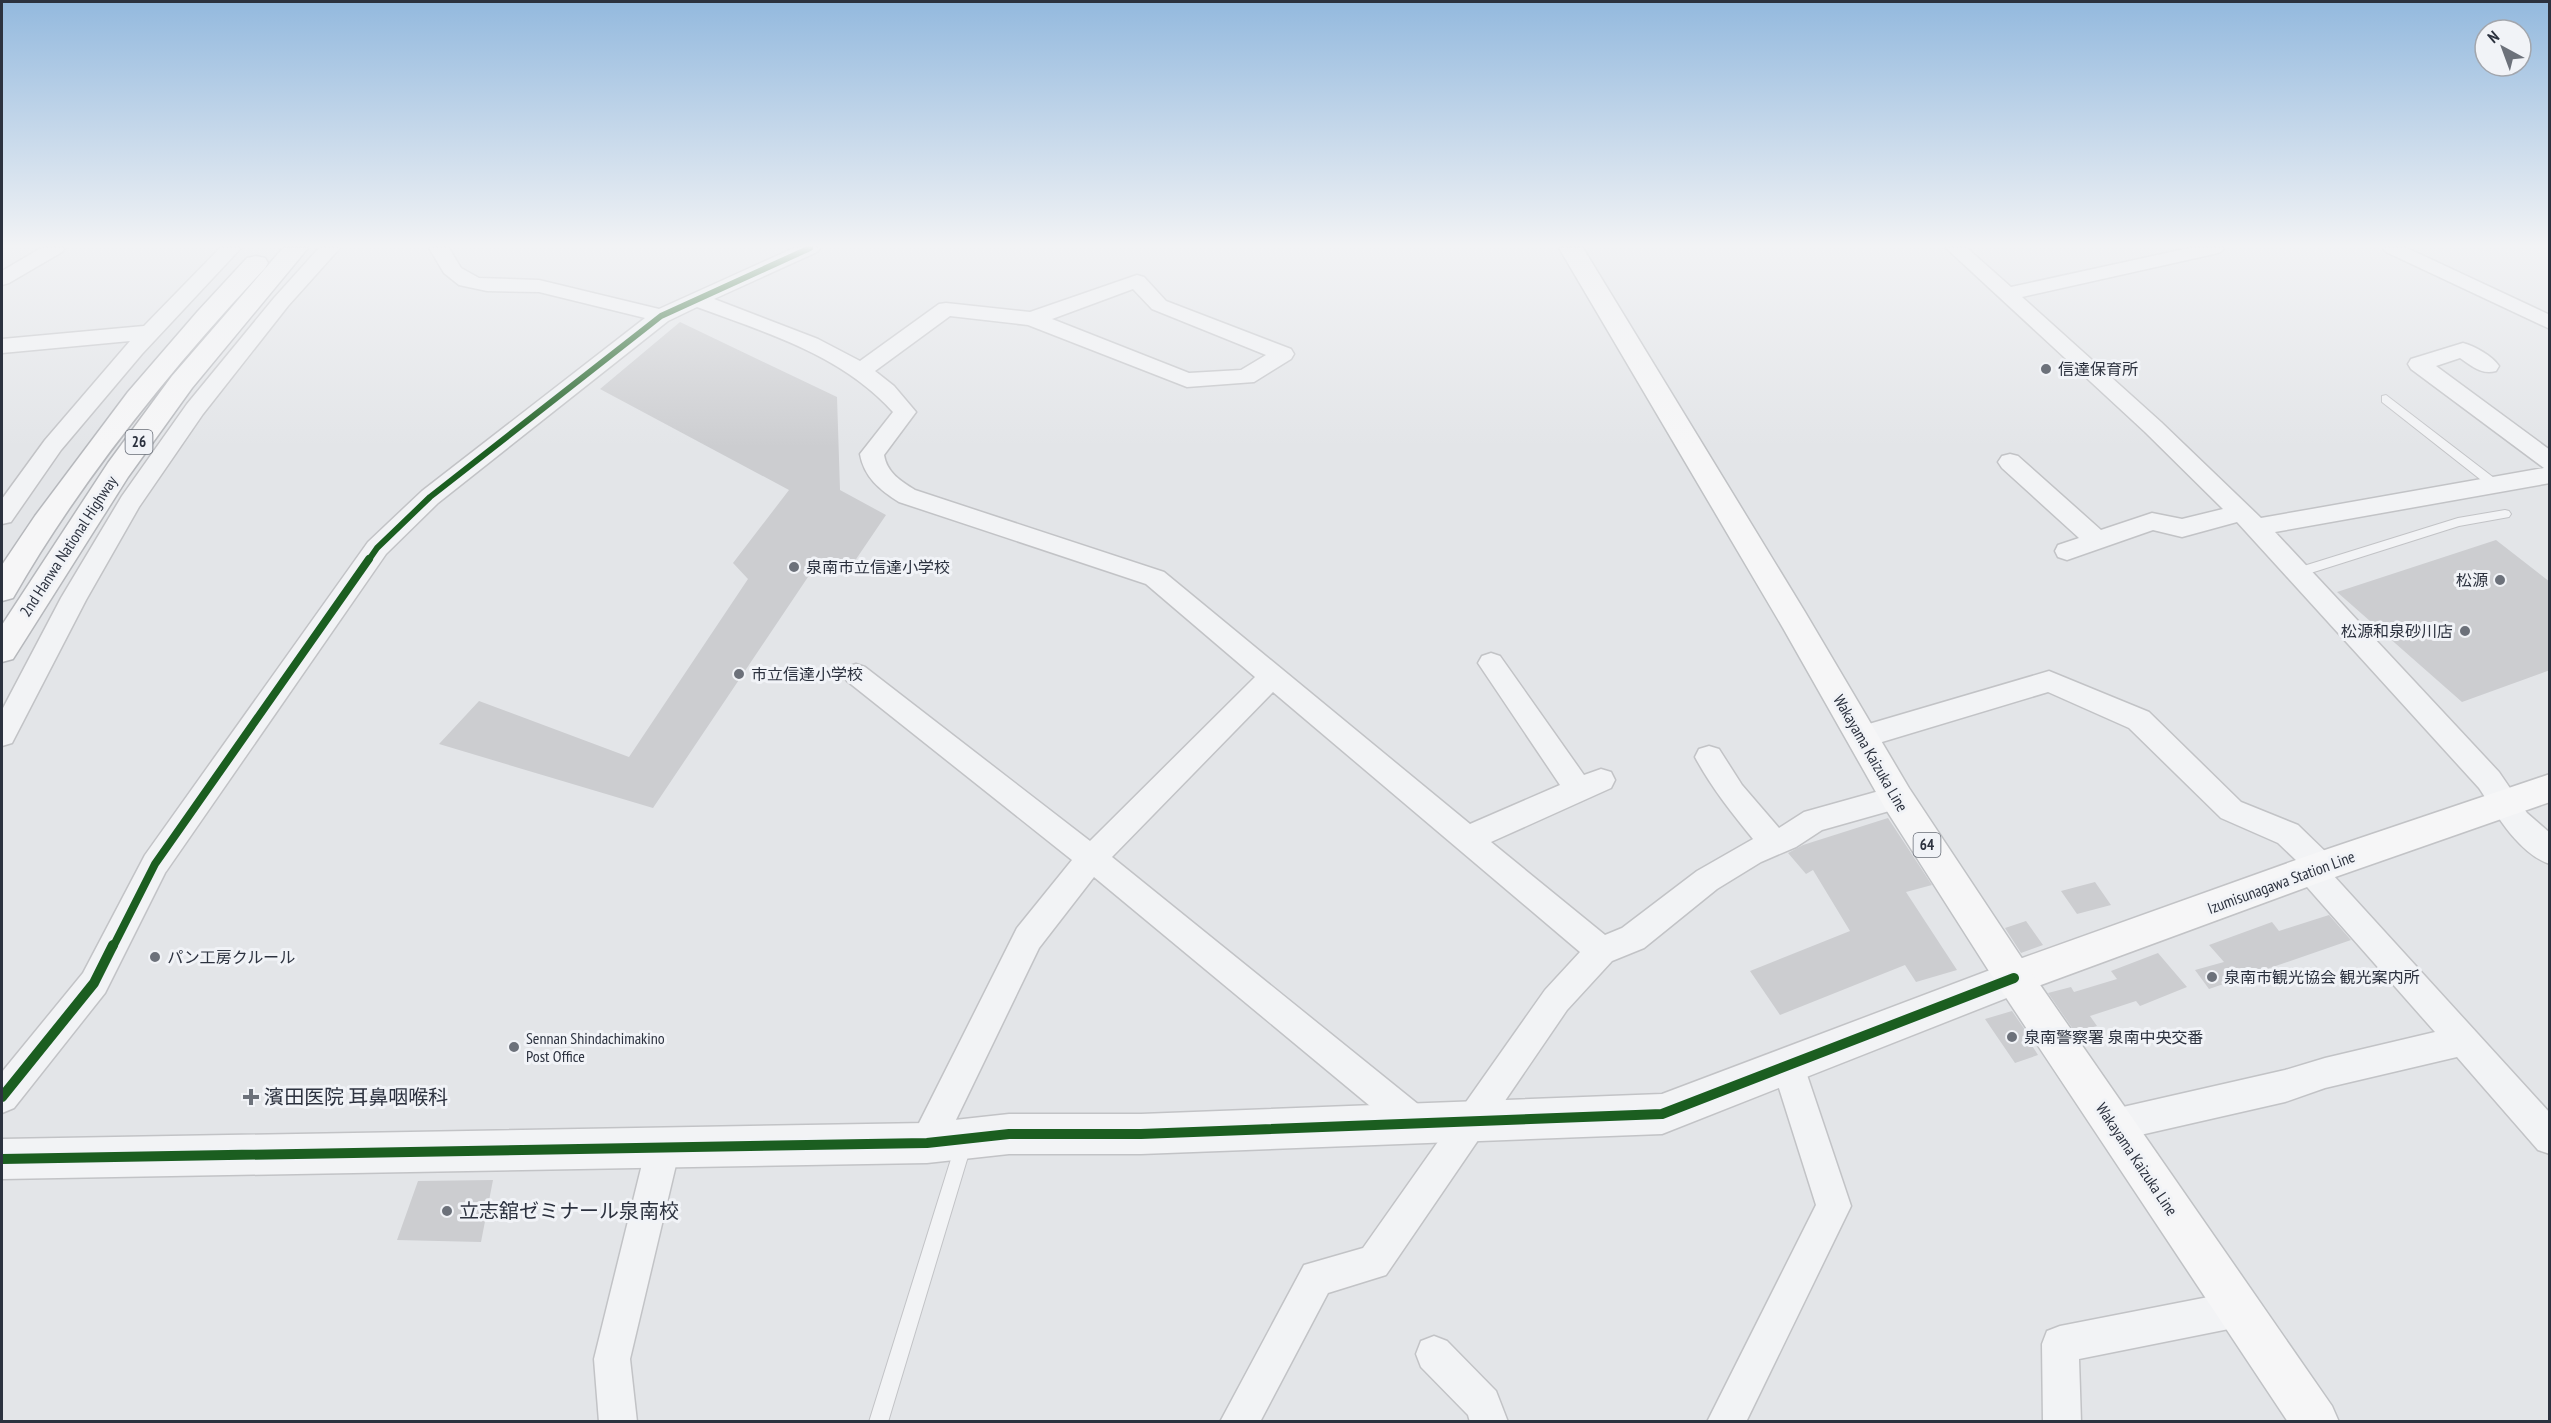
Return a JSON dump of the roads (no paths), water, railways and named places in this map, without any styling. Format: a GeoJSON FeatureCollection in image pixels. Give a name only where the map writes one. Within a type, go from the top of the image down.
{"type":"FeatureCollection","features":[{"type":"Feature","properties":{"kind":"main road","name":"2nd Hanwa National Highway"},"geometry":{"type":"LineString","coordinates":[[2,590],[21,556],[121,416],[206,314]]}},
{"type":"Feature","properties":{"kind":"main road","name":"2nd Hanwa National Highway"},"geometry":{"type":"LineString","coordinates":[[2,650],[118,470],[182,382],[240,314]]}},
{"type":"Feature","properties":{"kind":"main road","name":"Wakayama Kaizuka Line"},"geometry":{"type":"LineString","coordinates":[[1611,314],[1782,600],[1897,798],[2014,978],[2316,1422]]}},
{"type":"Feature","properties":{"kind":"main road","name":"Izumisunagawa Station Line"},"geometry":{"type":"LineString","coordinates":[[2014,978],[2316,869],[2550,788]]}},
{"type":"Feature","properties":{"kind":"street"},"geometry":{"type":"LineString","coordinates":[[2,516],[53,445],[167,314]]}},
{"type":"Feature","properties":{"kind":"street"},"geometry":{"type":"LineString","coordinates":[[2,735],[74,598],[130,502],[195,408],[271,314]]}},
{"type":"Feature","properties":{"kind":"street"},"geometry":{"type":"LineString","coordinates":[[654,314],[661,316]]}},
{"type":"Feature","properties":{"kind":"street"},"geometry":{"type":"LineString","coordinates":[[2,1096],[94,983],[156,864],[377,548],[430,497],[665,314]]}},
{"type":"Feature","properties":{"kind":"street"},"geometry":{"type":"LineString","coordinates":[[734,314],[808,343],[861,370],[895,398],[905,412],[872,454],[873,465],[884,481],[907,496],[1155,578],[1601,951]]}},
{"type":"Feature","properties":{"kind":"street"},"geometry":{"type":"LineString","coordinates":[[861,370],[938,314]]}},
{"type":"Feature","properties":{"kind":"street"},"geometry":{"type":"LineString","coordinates":[[992,314],[1032,319],[1187,380],[1246,377],[1283,354],[1181,314]]}},
{"type":"Feature","properties":{"kind":"street"},"geometry":{"type":"LineString","coordinates":[[1032,319],[1045,314]]}},
{"type":"Feature","properties":{"kind":"street"},"geometry":{"type":"LineString","coordinates":[[2029,314],[2153,427],[2248,520],[2489,780],[2517,821],[2550,852]]}},
{"type":"Feature","properties":{"kind":"street"},"geometry":{"type":"LineString","coordinates":[[2532,314],[2550,323]]}},
{"type":"Feature","properties":{"kind":"street"},"geometry":{"type":"LineString","coordinates":[[2,346],[150,332]]}},
{"type":"Feature","properties":{"kind":"street"},"geometry":{"type":"LineString","coordinates":[[2488,366],[2463,350],[2419,364],[2550,462]]}},
{"type":"Feature","properties":{"kind":"street"},"geometry":{"type":"LineString","coordinates":[[2010,462],[2097,540]]}},
{"type":"Feature","properties":{"kind":"street"},"geometry":{"type":"LineString","coordinates":[[2067,551],[2152,521],[2182,528],[2550,475]]}},
{"type":"Feature","properties":{"kind":"street"},"geometry":{"type":"LineString","coordinates":[[1467,839],[1590,785],[1491,663]]}},
{"type":"Feature","properties":{"kind":"street"},"geometry":{"type":"LineString","coordinates":[[856,675],[1157,910],[1417,1124]]}},
{"type":"Feature","properties":{"kind":"street"},"geometry":{"type":"LineString","coordinates":[[946,1141],[1028,938],[1091,859],[1273,676]]}},
{"type":"Feature","properties":{"kind":"street"},"geometry":{"type":"LineString","coordinates":[[1862,737],[2049,681],[2139,720],[2231,810],[2288,834],[2463,1041],[2550,1138]]}},
{"type":"Feature","properties":{"kind":"street"},"geometry":{"type":"LineString","coordinates":[[1709,757],[1732,793],[1774,843]]}},
{"type":"Feature","properties":{"kind":"street"},"geometry":{"type":"LineString","coordinates":[[1239,1422],[1317,1278],[1374,1263],[1556,1000],[1601,951],[1633,938],[1707,880],[1751,853],[1774,843],[1814,820],[1897,798]]}},
{"type":"Feature","properties":{"kind":"street"},"geometry":{"type":"LineString","coordinates":[[2,1159],[946,1141],[1009,1134],[1141,1134],[1662,1114],[2014,978]]}},
{"type":"Feature","properties":{"kind":"street"},"geometry":{"type":"LineString","coordinates":[[2114,1125],[2285,1086],[2325,1073],[2463,1041]]}},
{"type":"Feature","properties":{"kind":"street"},"geometry":{"type":"LineString","coordinates":[[1726,1422],[1834,1206],[1788,1066]]}},
{"type":"Feature","properties":{"kind":"street"},"geometry":{"type":"LineString","coordinates":[[618,1422],[612,1359],[663,1148]]}},
{"type":"Feature","properties":{"kind":"street"},"geometry":{"type":"LineString","coordinates":[[2062,1422],[2060,1344],[2239,1309]]}},
{"type":"Feature","properties":{"kind":"street"},"geometry":{"type":"LineString","coordinates":[[1434,1354],[1483,1404],[1489,1422]]}},
{"type":"Feature","properties":{"kind":"lane"},"geometry":{"type":"LineString","coordinates":[[2386,399],[2494,484]]}},
{"type":"Feature","properties":{"kind":"lane"},"geometry":{"type":"LineString","coordinates":[[2298,572],[2458,522],[2505,514]]}},
{"type":"Feature","properties":{"kind":"lane"},"geometry":{"type":"LineString","coordinates":[[878,1422],[946,1141]]}},
{"type":"Feature","properties":{"kind":"place","name":"信達保育所"},"geometry":{"type":"Point","coordinates":[2046,369]}},
{"type":"Feature","properties":{"kind":"place","name":"泉南市立信達小学校"},"geometry":{"type":"Point","coordinates":[794,567]}},
{"type":"Feature","properties":{"kind":"place","name":"松源"},"geometry":{"type":"Point","coordinates":[2500,580]}},
{"type":"Feature","properties":{"kind":"place","name":"松源和泉砂川店"},"geometry":{"type":"Point","coordinates":[2465,631]}},
{"type":"Feature","properties":{"kind":"place","name":"市立信達小学校"},"geometry":{"type":"Point","coordinates":[739,674]}},
{"type":"Feature","properties":{"kind":"place","name":"パン工房クルール"},"geometry":{"type":"Point","coordinates":[155,957]}},
{"type":"Feature","properties":{"kind":"place","name":"泉南市観光協会 観光案内所"},"geometry":{"type":"Point","coordinates":[2212,977]}},
{"type":"Feature","properties":{"kind":"place","name":"泉南警察署 泉南中央交番"},"geometry":{"type":"Point","coordinates":[2012,1037]}},
{"type":"Feature","properties":{"kind":"place","name":"Sennan Shindachimakino Post Office"},"geometry":{"type":"Point","coordinates":[514,1047]}},
{"type":"Feature","properties":{"kind":"place","name":"濱田医院 耳鼻咽喉科"},"geometry":{"type":"Point","coordinates":[251,1097]}},
{"type":"Feature","properties":{"kind":"place","name":"立志舘ゼミナール泉南校"},"geometry":{"type":"Point","coordinates":[447,1211]}}]}
